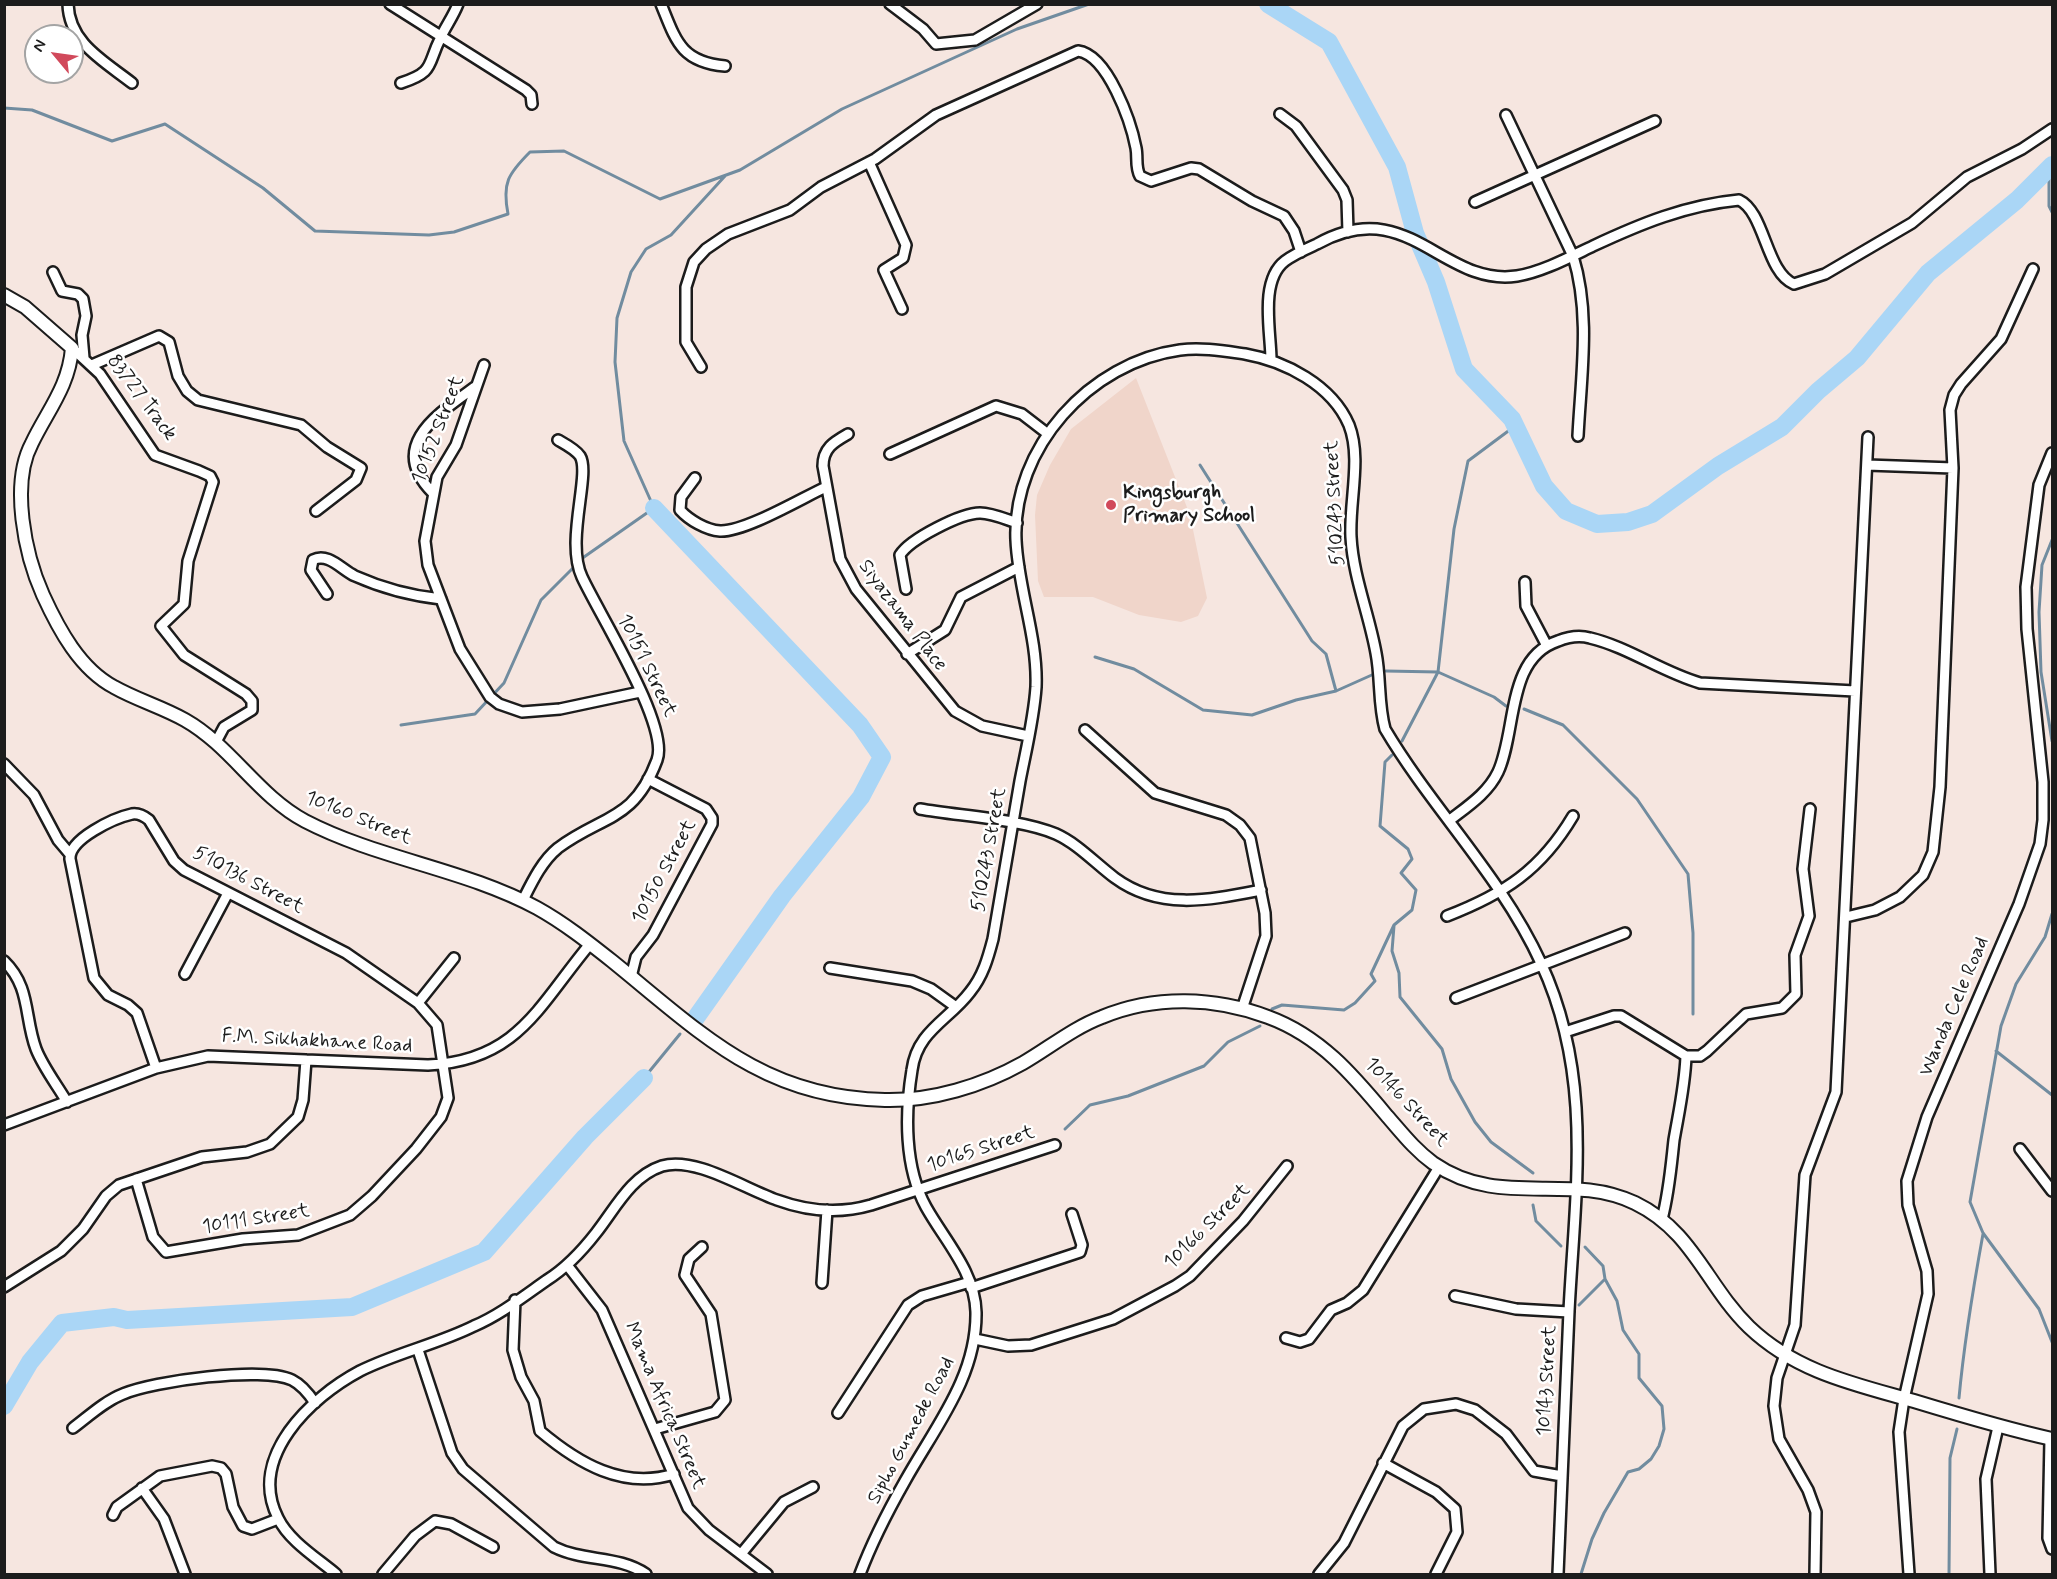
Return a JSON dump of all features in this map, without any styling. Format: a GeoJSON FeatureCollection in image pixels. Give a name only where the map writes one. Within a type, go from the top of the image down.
{"type":"FeatureCollection","features":[{"type":"Feature","properties":{"kind":"street"},"geometry":{"type":"LineString","coordinates":[[68,4],[73,30],[79,41],[132,83]]}},
{"type":"Feature","properties":{"kind":"street"},"geometry":{"type":"LineString","coordinates":[[390,4],[440,38],[526,90],[531,95],[532,104]]}},
{"type":"Feature","properties":{"kind":"street"},"geometry":{"type":"LineString","coordinates":[[401,83],[420,76],[431,65],[440,38],[450,23],[458,4]]}},
{"type":"Feature","properties":{"kind":"street"},"geometry":{"type":"LineString","coordinates":[[661,4],[674,38],[688,56],[711,65],[724,66]]}},
{"type":"Feature","properties":{"kind":"street"},"geometry":{"type":"LineString","coordinates":[[890,4],[923,29],[936,44],[975,40],[1037,4]]}},
{"type":"Feature","properties":{"kind":"street"},"geometry":{"type":"LineString","coordinates":[[700,367],[687,346],[686,337],[687,279],[699,255],[728,234],[790,210],[820,187],[869,162],[936,115],[1073,52],[1084,52],[1097,61],[1111,80],[1132,130],[1140,176],[1151,181],[1191,168],[1199,169],[1247,198],[1284,216],[1294,231],[1301,252]]}},
{"type":"Feature","properties":{"kind":"street"},"geometry":{"type":"LineString","coordinates":[[1280,114],[1296,126],[1342,190],[1347,200],[1348,232]]}},
{"type":"Feature","properties":{"kind":"street"},"geometry":{"type":"LineString","coordinates":[[1506,115],[1573,256],[1583,296],[1578,436]]}},
{"type":"Feature","properties":{"kind":"street"},"geometry":{"type":"LineString","coordinates":[[1475,202],[1655,121]]}},
{"type":"Feature","properties":{"kind":"street"},"geometry":{"type":"LineString","coordinates":[[1271,360],[1269,288],[1274,274],[1284,262],[1323,240],[1361,228],[1392,231],[1476,272],[1491,276],[1517,276],[1573,256],[1666,215],[1701,205],[1738,200],[1749,208],[1783,275],[1794,284],[1826,274],[1912,223],[1967,177],[2022,149],[2052,129]]}},
{"type":"Feature","properties":{"kind":"street"},"geometry":{"type":"LineString","coordinates":[[869,162],[906,245],[903,258],[884,270],[902,309]]}},
{"type":"Feature","properties":{"kind":"street"},"geometry":{"type":"LineString","coordinates":[[1846,917],[1864,914],[1900,897],[1923,875],[1933,852],[1940,787],[1953,468],[1950,410],[1954,395],[2001,339],[2033,269]]}},
{"type":"Feature","properties":{"kind":"street"},"geometry":{"type":"LineString","coordinates":[[53,272],[62,291],[78,294],[83,299],[86,316],[82,335],[84,358]]}},
{"type":"Feature","properties":{"kind":"street","name":"83727 Track"},"geometry":{"type":"LineString","coordinates":[[4,295],[25,307],[92,365],[129,412],[155,455],[206,474],[213,482],[188,561],[184,604],[161,626],[184,655],[246,694],[252,701],[252,710],[224,727],[216,742]]}},
{"type":"Feature","properties":{"kind":"street"},"geometry":{"type":"LineString","coordinates":[[92,365],[159,336],[169,342],[182,383],[198,400],[301,425],[327,447],[362,468],[356,480],[316,511]]}},
{"type":"Feature","properties":{"kind":"street","name":"10160 Street"},"geometry":{"type":"LineString","coordinates":[[72,348],[65,384],[29,447],[23,466],[23,523],[36,575],[63,632],[92,673],[112,687],[181,718],[216,742],[273,799],[306,821],[355,843],[523,900],[550,916],[590,944],[724,1051],[767,1075],[837,1096],[908,1099]]}},
{"type":"Feature","properties":{"kind":"street","name":"510243 Street"},"geometry":{"type":"LineString","coordinates":[[908,1099],[912,1066],[921,1042],[931,1028],[956,1007],[977,982],[988,957],[1034,704],[1035,668],[1019,567],[1017,523],[1026,477],[1048,434],[1068,409],[1093,387],[1120,369],[1153,357],[1180,350],[1207,349],[1271,360],[1317,385],[1337,404],[1348,424],[1354,454],[1351,541],[1377,657],[1383,720],[1392,741],[1501,891],[1543,966],[1565,1032],[1576,1092],[1579,1164],[1577,1189]]}},
{"type":"Feature","properties":{"kind":"street","name":"10152 Street"},"geometry":{"type":"LineString","coordinates":[[484,365],[456,445],[436,477],[425,554],[468,664],[481,686],[499,704],[522,712],[536,713],[640,692]]}},
{"type":"Feature","properties":{"kind":"street"},"geometry":{"type":"LineString","coordinates":[[433,493],[417,475],[414,466],[418,440],[441,411],[475,387]]}},
{"type":"Feature","properties":{"kind":"street"},"geometry":{"type":"LineString","coordinates":[[891,454],[996,406],[1022,414],[1048,434]]}},
{"type":"Feature","properties":{"kind":"street","name":"Siyazama Place"},"geometry":{"type":"LineString","coordinates":[[848,434],[829,447],[824,456],[826,487],[836,545],[844,570],[856,590],[954,711],[982,726],[1028,736]]}},
{"type":"Feature","properties":{"kind":"street"},"geometry":{"type":"LineString","coordinates":[[1815,1575],[1816,1512],[1808,1490],[1782,1448],[1775,1425],[1775,1388],[1795,1325],[1805,1175],[1836,1092],[1868,437]]}},
{"type":"Feature","properties":{"kind":"street","name":"10151 Street"},"geometry":{"type":"LineString","coordinates":[[523,900],[541,868],[557,849],[622,812],[639,794],[660,751],[660,740],[653,718],[578,566],[574,534],[582,462],[576,451],[558,440]]}},
{"type":"Feature","properties":{"kind":"street","name":"Wanda Cele Road"},"geometry":{"type":"LineString","coordinates":[[1909,1575],[1900,1447],[1904,1399],[1928,1294],[1927,1271],[1908,1205],[1907,1181],[1923,1126],[2019,904],[2040,844],[2043,820],[2043,782],[2027,629],[2026,586],[2039,485],[2052,453]]}},
{"type":"Feature","properties":{"kind":"street"},"geometry":{"type":"LineString","coordinates":[[1867,465],[1953,468]]}},
{"type":"Feature","properties":{"kind":"street"},"geometry":{"type":"LineString","coordinates":[[695,478],[681,496],[680,510],[705,527],[720,531],[737,528],[826,487]]}},
{"type":"Feature","properties":{"kind":"street"},"geometry":{"type":"LineString","coordinates":[[906,589],[900,555],[918,538],[974,514],[986,514],[1017,523]]}},
{"type":"Feature","properties":{"kind":"street"},"geometry":{"type":"LineString","coordinates":[[327,594],[311,570],[313,560],[319,557],[326,558],[355,576],[416,596],[441,599]]}},
{"type":"Feature","properties":{"kind":"street"},"geometry":{"type":"LineString","coordinates":[[907,654],[945,630],[961,597],[1019,567]]}},
{"type":"Feature","properties":{"kind":"street"},"geometry":{"type":"LineString","coordinates":[[1525,582],[1528,613],[1547,646]]}},
{"type":"Feature","properties":{"kind":"street"},"geometry":{"type":"LineString","coordinates":[[1450,820],[1486,790],[1494,780],[1503,760],[1523,674],[1547,646],[1568,638],[1588,637],[1679,677],[1700,683],[1855,691]]}},
{"type":"Feature","properties":{"kind":"street"},"geometry":{"type":"LineString","coordinates":[[1086,730],[1155,793],[1226,815],[1240,825],[1250,838],[1261,890],[1266,936],[1242,1009]]}},
{"type":"Feature","properties":{"kind":"street"},"geometry":{"type":"LineString","coordinates":[[4,764],[40,802],[58,840],[69,853],[94,978],[108,994],[128,1005],[136,1013],[156,1068]]}},
{"type":"Feature","properties":{"kind":"street","name":"10150 Street"},"geometry":{"type":"LineString","coordinates":[[631,977],[636,957],[653,935],[712,824],[712,818],[706,809],[648,779]]}},
{"type":"Feature","properties":{"kind":"street"},"geometry":{"type":"LineString","coordinates":[[920,809],[1038,828],[1058,835],[1116,879],[1153,897],[1194,901],[1261,890]]}},
{"type":"Feature","properties":{"kind":"street"},"geometry":{"type":"LineString","coordinates":[[1565,1032],[1614,1016],[1621,1016],[1686,1056],[1700,1056],[1746,1014],[1782,1008],[1796,994],[1796,955],[1809,916],[1803,870],[1810,809]]}},
{"type":"Feature","properties":{"kind":"street","name":"510136 Street"},"geometry":{"type":"LineString","coordinates":[[69,853],[80,838],[123,818],[138,814],[149,820],[177,865],[346,953],[418,1003],[437,1025],[444,1065]]}},
{"type":"Feature","properties":{"kind":"street"},"geometry":{"type":"LineString","coordinates":[[1447,916],[1489,899],[1543,860],[1573,816]]}},
{"type":"Feature","properties":{"kind":"street"},"geometry":{"type":"LineString","coordinates":[[185,974],[228,893]]}},
{"type":"Feature","properties":{"kind":"street"},"geometry":{"type":"LineString","coordinates":[[1456,998],[1625,933]]}},
{"type":"Feature","properties":{"kind":"street","name":"F.M. Sikhakhane Road"},"geometry":{"type":"LineString","coordinates":[[4,1125],[156,1068],[208,1056],[444,1065],[479,1055],[518,1032],[537,1013],[590,944]]}},
{"type":"Feature","properties":{"kind":"street"},"geometry":{"type":"LineString","coordinates":[[418,1003],[454,958]]}},
{"type":"Feature","properties":{"kind":"street"},"geometry":{"type":"LineString","coordinates":[[4,961],[25,992],[38,1055],[67,1102]]}},
{"type":"Feature","properties":{"kind":"street"},"geometry":{"type":"LineString","coordinates":[[830,968],[912,981],[931,989],[956,1007]]}},
{"type":"Feature","properties":{"kind":"street","name":"10146 Street"},"geometry":{"type":"LineString","coordinates":[[908,1099],[942,1093],[989,1079],[1016,1067],[1079,1028],[1121,1010],[1190,1001],[1242,1009],[1290,1027],[1328,1051],[1351,1073],[1412,1144],[1439,1167],[1464,1180],[1496,1188],[1577,1189],[1625,1198],[1662,1219],[1689,1246],[1747,1325],[1786,1356],[1827,1377],[1998,1427],[2051,1439]]}},
{"type":"Feature","properties":{"kind":"street"},"geometry":{"type":"LineString","coordinates":[[1662,1219],[1668,1200],[1674,1142],[1685,1085],[1686,1056]]}},
{"type":"Feature","properties":{"kind":"street"},"geometry":{"type":"LineString","coordinates":[[4,1287],[61,1251],[83,1228],[106,1196],[119,1185],[210,1154],[247,1152],[270,1144],[298,1117],[303,1100],[306,1060]]}},
{"type":"Feature","properties":{"kind":"street","name":"10111 Street"},"geometry":{"type":"LineString","coordinates":[[136,1179],[153,1237],[166,1252],[317,1230],[362,1207],[435,1126],[448,1098],[444,1065]]}},
{"type":"Feature","properties":{"kind":"street","name":"Sipho Gumede Road"},"geometry":{"type":"LineString","coordinates":[[860,1575],[904,1482],[964,1380],[975,1339],[976,1309],[971,1285],[918,1189],[911,1155],[908,1099]]}},
{"type":"Feature","properties":{"kind":"street","name":"10165 Street"},"geometry":{"type":"LineString","coordinates":[[278,1519],[270,1486],[274,1457],[288,1434],[315,1403],[362,1370],[477,1325],[515,1300],[567,1264],[596,1234],[637,1181],[655,1169],[675,1163],[698,1168],[789,1204],[827,1210],[859,1208],[1055,1145]]}},
{"type":"Feature","properties":{"kind":"street"},"geometry":{"type":"LineString","coordinates":[[2020,1149],[2052,1191]]}},
{"type":"Feature","properties":{"kind":"street","name":"10166 Street"},"geometry":{"type":"LineString","coordinates":[[975,1339],[1008,1346],[1031,1345],[1113,1319],[1135,1308],[1190,1276],[1243,1221],[1287,1166]]}},
{"type":"Feature","properties":{"kind":"street"},"geometry":{"type":"LineString","coordinates":[[1286,1338],[1300,1342],[1309,1339],[1331,1310],[1347,1303],[1363,1290],[1439,1167]]}},
{"type":"Feature","properties":{"kind":"street","name":"10143 Street"},"geometry":{"type":"LineString","coordinates":[[1558,1575],[1569,1312],[1577,1189]]}},
{"type":"Feature","properties":{"kind":"street"},"geometry":{"type":"LineString","coordinates":[[822,1283],[827,1210]]}},
{"type":"Feature","properties":{"kind":"street"},"geometry":{"type":"LineString","coordinates":[[837,1413],[908,1305],[922,1296],[971,1285],[1080,1252],[1082,1245],[1072,1214]]}},
{"type":"Feature","properties":{"kind":"street"},"geometry":{"type":"LineString","coordinates":[[655,1429],[715,1412],[725,1400],[711,1314],[685,1275],[689,1259],[702,1247]]}},
{"type":"Feature","properties":{"kind":"street","name":"Mama Africa Street"},"geometry":{"type":"LineString","coordinates":[[567,1264],[602,1310],[692,1513],[767,1575]]}},
{"type":"Feature","properties":{"kind":"street"},"geometry":{"type":"LineString","coordinates":[[1455,1296],[1516,1309],[1569,1312]]}},
{"type":"Feature","properties":{"kind":"street"},"geometry":{"type":"LineString","coordinates":[[515,1300],[513,1350],[521,1377],[534,1401],[540,1431],[600,1471],[642,1481],[674,1474]]}},
{"type":"Feature","properties":{"kind":"street"},"geometry":{"type":"LineString","coordinates":[[418,1350],[452,1453],[463,1469],[554,1547],[570,1553],[621,1562],[646,1575]]}},
{"type":"Feature","properties":{"kind":"street"},"geometry":{"type":"LineString","coordinates":[[73,1428],[124,1393],[204,1378],[260,1375],[283,1377],[303,1387],[315,1403]]}},
{"type":"Feature","properties":{"kind":"street"},"geometry":{"type":"LineString","coordinates":[[1319,1575],[1344,1543],[1403,1426],[1416,1414],[1435,1406],[1456,1404],[1475,1410],[1496,1424],[1534,1471],[1562,1476]]}},
{"type":"Feature","properties":{"kind":"street"},"geometry":{"type":"LineString","coordinates":[[1990,1575],[1986,1479],[1998,1427]]}},
{"type":"Feature","properties":{"kind":"street"},"geometry":{"type":"LineString","coordinates":[[2051,1439],[2048,1538],[2052,1549]]}},
{"type":"Feature","properties":{"kind":"street"},"geometry":{"type":"LineString","coordinates":[[1383,1462],[1436,1492],[1455,1509],[1457,1532],[1436,1575]]}},
{"type":"Feature","properties":{"kind":"street"},"geometry":{"type":"LineString","coordinates":[[113,1515],[117,1507],[165,1473],[217,1467],[226,1474],[233,1507],[243,1526],[252,1529],[278,1519],[291,1536],[336,1575]]}},
{"type":"Feature","properties":{"kind":"street"},"geometry":{"type":"LineString","coordinates":[[741,1554],[784,1502],[813,1487]]}},
{"type":"Feature","properties":{"kind":"street"},"geometry":{"type":"LineString","coordinates":[[142,1488],[164,1519],[185,1575]]}},
{"type":"Feature","properties":{"kind":"street"},"geometry":{"type":"LineString","coordinates":[[383,1575],[415,1536],[435,1521],[451,1524],[493,1547]]}},
{"type":"Feature","properties":{"kind":"shaded area","name":"Kingsburgh Primary School"},"geometry":{"type":"Polygon","coordinates":[[[1136,378],[1190,515],[1207,598],[1198,616],[1181,622],[1139,615],[1093,597],[1044,597],[1038,581],[1035,515],[1037,495],[1050,465],[1071,429],[1136,378]]]}},
{"type":"Feature","properties":{"kind":"waterway"},"geometry":{"type":"LineString","coordinates":[[4,108],[32,110],[112,141],[165,124],[263,188],[315,231],[429,235],[454,232],[508,214],[506,194],[509,180],[516,167],[530,152],[564,151],[660,199],[740,170],[842,109],[1017,29],[1089,4]]}},
{"type":"Feature","properties":{"kind":"waterway"},"geometry":{"type":"LineString","coordinates":[[1268,4],[1329,42],[1397,167],[1415,233],[1436,282],[1464,369],[1512,419],[1544,486],[1566,511],[1597,524],[1628,522],[1652,514],[1718,466],[1782,427],[1818,391],[1857,358],[1928,273],[2017,200],[2052,165]]}},
{"type":"Feature","properties":{"kind":"waterway"},"geometry":{"type":"LineString","coordinates":[[2049,168],[2049,206],[2052,212]]}},
{"type":"Feature","properties":{"kind":"waterway"},"geometry":{"type":"LineString","coordinates":[[401,725],[475,714],[504,683],[541,600],[584,557],[654,508],[624,441],[615,362],[617,318],[631,272],[646,249],[671,235],[725,176]]}},
{"type":"Feature","properties":{"kind":"waterway"},"geometry":{"type":"LineString","coordinates":[[1402,741],[1438,672],[1454,529],[1468,461],[1515,426]]}},
{"type":"Feature","properties":{"kind":"waterway"},"geometry":{"type":"LineString","coordinates":[[1200,465],[1312,641],[1326,654],[1336,691]]}},
{"type":"Feature","properties":{"kind":"waterway"},"geometry":{"type":"LineString","coordinates":[[654,508],[860,725],[882,757],[861,797],[782,896],[695,1019]]}},
{"type":"Feature","properties":{"kind":"waterway"},"geometry":{"type":"LineString","coordinates":[[2052,540],[2042,565],[2039,612],[2041,672],[2052,741]]}},
{"type":"Feature","properties":{"kind":"waterway"},"geometry":{"type":"LineString","coordinates":[[1095,657],[1134,669],[1203,710],[1252,715],[1296,700],[1336,691],[1374,674]]}},
{"type":"Feature","properties":{"kind":"waterway"},"geometry":{"type":"LineString","coordinates":[[1386,671],[1438,672],[1494,697],[1506,706]]}},
{"type":"Feature","properties":{"kind":"waterway"},"geometry":{"type":"LineString","coordinates":[[1524,709],[1563,725],[1637,799],[1688,874],[1693,933],[1693,1014]]}},
{"type":"Feature","properties":{"kind":"waterway"},"geometry":{"type":"LineString","coordinates":[[1272,1009],[1282,1005],[1344,1010],[1355,1003],[1375,981],[1371,974],[1394,925],[1412,910],[1416,890],[1401,873],[1412,859],[1408,849],[1380,826],[1385,762],[1392,755]]}},
{"type":"Feature","properties":{"kind":"waterway"},"geometry":{"type":"LineString","coordinates":[[2052,914],[2045,937],[2016,984],[2001,1026],[1970,1202],[1983,1233],[2039,1309],[2052,1342]]}},
{"type":"Feature","properties":{"kind":"waterway"},"geometry":{"type":"LineString","coordinates":[[1394,926],[1392,951],[1399,973],[1400,997],[1442,1049],[1451,1079],[1475,1122],[1491,1142],[1533,1173]]}},
{"type":"Feature","properties":{"kind":"waterway"},"geometry":{"type":"LineString","coordinates":[[1065,1129],[1090,1105],[1128,1096],[1204,1066],[1228,1042],[1260,1026]]}},
{"type":"Feature","properties":{"kind":"waterway"},"geometry":{"type":"LineString","coordinates":[[644,1078],[680,1034]]}},
{"type":"Feature","properties":{"kind":"waterway"},"geometry":{"type":"LineString","coordinates":[[1996,1051],[2052,1095]]}},
{"type":"Feature","properties":{"kind":"waterway"},"geometry":{"type":"LineString","coordinates":[[4,1406],[30,1362],[62,1323],[114,1317],[127,1320],[352,1307],[484,1252],[585,1137],[644,1078]]}},
{"type":"Feature","properties":{"kind":"waterway"},"geometry":{"type":"LineString","coordinates":[[1533,1205],[1536,1221],[1561,1246]]}},
{"type":"Feature","properties":{"kind":"waterway"},"geometry":{"type":"LineString","coordinates":[[1959,1398],[1963,1357],[1983,1234]]}},
{"type":"Feature","properties":{"kind":"waterway"},"geometry":{"type":"LineString","coordinates":[[1581,1574],[1592,1539],[1604,1513],[1628,1472],[1639,1469],[1651,1459],[1659,1446],[1664,1429],[1662,1406],[1639,1378],[1639,1354],[1623,1330],[1617,1301],[1605,1279],[1603,1266],[1585,1247]]}},
{"type":"Feature","properties":{"kind":"waterway"},"geometry":{"type":"LineString","coordinates":[[1579,1305],[1605,1279]]}},
{"type":"Feature","properties":{"kind":"waterway"},"geometry":{"type":"LineString","coordinates":[[1949,1574],[1950,1458],[1957,1429]]}},
{"type":"Feature","properties":{"kind":"place","name":"Kingsburgh Primary School"},"geometry":{"type":"Point","coordinates":[1111,505]}}]}
